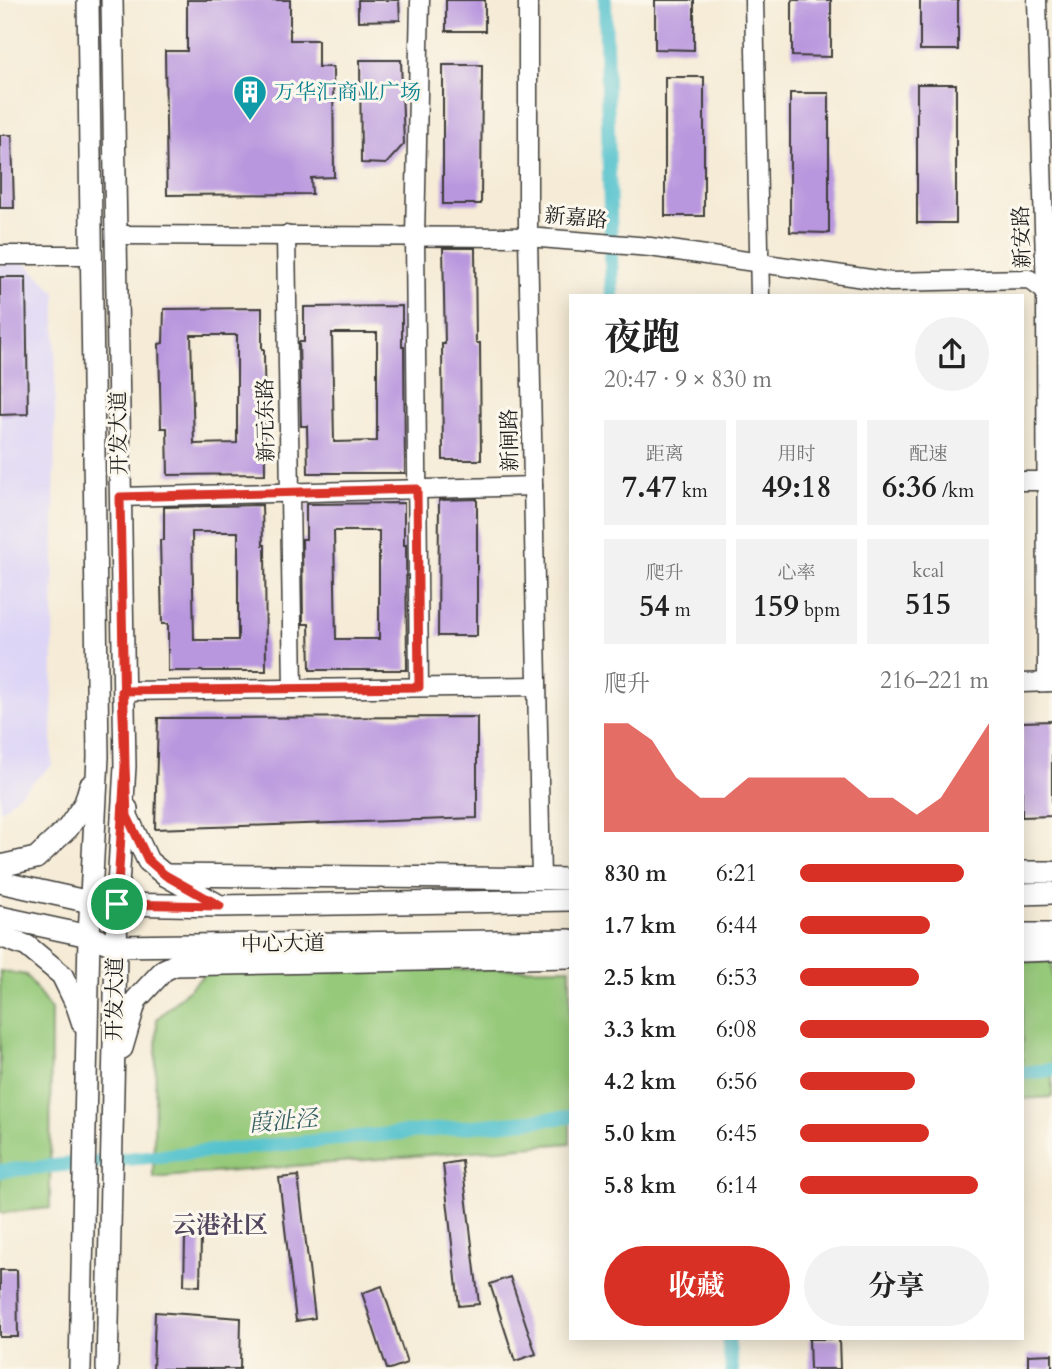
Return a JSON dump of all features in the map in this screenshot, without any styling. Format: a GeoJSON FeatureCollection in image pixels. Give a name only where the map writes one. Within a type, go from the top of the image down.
{"type":"FeatureCollection","features":[{"type":"Feature","properties":{"kind":"main road","name":"开发大道"},"geometry":{"type":"LineString","coordinates":[[80,1369],[90,902],[98,757],[88,0]]}},
{"type":"Feature","properties":{"kind":"main road","name":"开发大道"},"geometry":{"type":"LineString","coordinates":[[107,1369],[117,904],[125,766],[112,0]]}},
{"type":"Feature","properties":{"kind":"main road"},"geometry":{"type":"LineString","coordinates":[[0,866],[36,858],[68,828],[85,803],[98,757]]}},
{"type":"Feature","properties":{"kind":"main road"},"geometry":{"type":"LineString","coordinates":[[125,766],[127,816],[148,860],[165,875],[220,906]]}},
{"type":"Feature","properties":{"kind":"main road"},"geometry":{"type":"LineString","coordinates":[[1024,872],[1052,872]]}},
{"type":"Feature","properties":{"kind":"main road"},"geometry":{"type":"LineString","coordinates":[[165,875],[569,879]]}},
{"type":"Feature","properties":{"kind":"main road"},"geometry":{"type":"LineString","coordinates":[[398,877],[454,902]]}},
{"type":"Feature","properties":{"kind":"main road","name":"中心大道"},"geometry":{"type":"LineString","coordinates":[[0,882],[90,902],[117,904],[220,906],[569,900]]}},
{"type":"Feature","properties":{"kind":"main road"},"geometry":{"type":"LineString","coordinates":[[1024,894],[1052,893]]}},
{"type":"Feature","properties":{"kind":"main road","name":"中心大道"},"geometry":{"type":"LineString","coordinates":[[0,917],[89,936],[116,946],[569,940]]}},
{"type":"Feature","properties":{"kind":"main road"},"geometry":{"type":"LineString","coordinates":[[1024,934],[1052,934]]}},
{"type":"Feature","properties":{"kind":"main road"},"geometry":{"type":"LineString","coordinates":[[0,936],[27,946],[62,975],[87,1033]]}},
{"type":"Feature","properties":{"kind":"main road"},"geometry":{"type":"LineString","coordinates":[[393,960],[432,942]]}},
{"type":"Feature","properties":{"kind":"main road"},"geometry":{"type":"LineString","coordinates":[[113,1087],[136,1000],[164,970],[227,944]]}},
{"type":"Feature","properties":{"kind":"main road"},"geometry":{"type":"LineString","coordinates":[[1024,951],[1052,950]]}},
{"type":"Feature","properties":{"kind":"main road"},"geometry":{"type":"LineString","coordinates":[[175,965],[569,957]]}},
{"type":"Feature","properties":{"kind":"street"},"geometry":{"type":"LineString","coordinates":[[419,687],[415,236],[420,0]]}},
{"type":"Feature","properties":{"kind":"street","name":"新闸路"},"geometry":{"type":"LineString","coordinates":[[528,0],[528,237],[541,879]]}},
{"type":"Feature","properties":{"kind":"street"},"geometry":{"type":"LineString","coordinates":[[754,0],[760,294]]}},
{"type":"Feature","properties":{"kind":"street","name":"新安路"},"geometry":{"type":"LineString","coordinates":[[1037,0],[1046,76],[1050,682]]}},
{"type":"Feature","properties":{"kind":"street","name":"新嘉路"},"geometry":{"type":"LineString","coordinates":[[116,235],[528,237],[650,247],[759,262],[891,282],[898,288],[1029,279]]}},
{"type":"Feature","properties":{"kind":"street","name":"新元东路"},"geometry":{"type":"LineString","coordinates":[[286,235],[293,689]]}},
{"type":"Feature","properties":{"kind":"street"},"geometry":{"type":"LineString","coordinates":[[0,255],[92,255]]}},
{"type":"Feature","properties":{"kind":"street"},"geometry":{"type":"LineString","coordinates":[[1049,259],[1029,279],[1049,292]]}},
{"type":"Feature","properties":{"kind":"street"},"geometry":{"type":"LineString","coordinates":[[1024,481],[1049,481]]}},
{"type":"Feature","properties":{"kind":"street"},"geometry":{"type":"LineString","coordinates":[[120,497],[533,486]]}},
{"type":"Feature","properties":{"kind":"street"},"geometry":{"type":"LineString","coordinates":[[1024,682],[1050,682]]}},
{"type":"Feature","properties":{"kind":"street"},"geometry":{"type":"LineString","coordinates":[[122,691],[537,686]]}},
{"type":"Feature","properties":{"kind":"shaded area"},"geometry":{"type":"Polygon","coordinates":[[[24,261],[56,293],[52,765],[0,811],[0,262],[24,261]]]}},
{"type":"Feature","properties":{"kind":"green space"},"geometry":{"type":"Polygon","coordinates":[[[1052,961],[1052,1097],[1024,1099],[1024,962],[1052,961]]]}},
{"type":"Feature","properties":{"kind":"green space"},"geometry":{"type":"Polygon","coordinates":[[[569,968],[569,1143],[153,1178],[157,1019],[206,973],[569,968]]]}},
{"type":"Feature","properties":{"kind":"green space"},"geometry":{"type":"Polygon","coordinates":[[[0,971],[26,975],[51,1010],[50,1208],[0,1213],[0,971]]]}},
{"type":"Feature","properties":{"kind":"building","name":"万华汇商业广场"},"geometry":{"type":"Polygon","coordinates":[[[187,0],[290,0],[290,40],[318,40],[318,67],[333,67],[334,177],[311,178],[312,194],[167,195],[165,51],[187,51],[187,0]]]}},
{"type":"Feature","properties":{"kind":"building"},"geometry":{"type":"Polygon","coordinates":[[[358,0],[399,0],[400,20],[358,21],[358,0]]]}},
{"type":"Feature","properties":{"kind":"building"},"geometry":{"type":"Polygon","coordinates":[[[446,0],[485,0],[485,31],[446,31],[446,0]]]}},
{"type":"Feature","properties":{"kind":"building"},"geometry":{"type":"Polygon","coordinates":[[[655,0],[694,0],[694,50],[655,49],[655,0]]]}},
{"type":"Feature","properties":{"kind":"building"},"geometry":{"type":"Polygon","coordinates":[[[792,0],[831,0],[831,57],[792,56],[792,0]]]}},
{"type":"Feature","properties":{"kind":"building"},"geometry":{"type":"Polygon","coordinates":[[[920,0],[958,0],[958,50],[920,50],[920,0]]]}},
{"type":"Feature","properties":{"kind":"building"},"geometry":{"type":"Polygon","coordinates":[[[360,60],[401,60],[404,144],[386,164],[361,163],[360,60]]]}},
{"type":"Feature","properties":{"kind":"building"},"geometry":{"type":"Polygon","coordinates":[[[443,65],[482,65],[481,204],[443,204],[443,65]]]}},
{"type":"Feature","properties":{"kind":"building"},"geometry":{"type":"Polygon","coordinates":[[[665,77],[704,77],[704,216],[665,216],[665,77]]]}},
{"type":"Feature","properties":{"kind":"building"},"geometry":{"type":"Polygon","coordinates":[[[917,84],[956,84],[956,223],[917,223],[917,84]]]}},
{"type":"Feature","properties":{"kind":"building"},"geometry":{"type":"Polygon","coordinates":[[[790,93],[829,93],[829,233],[790,232],[790,93]]]}},
{"type":"Feature","properties":{"kind":"building"},"geometry":{"type":"Polygon","coordinates":[[[0,135],[12,135],[14,208],[0,208],[0,135]]]}},
{"type":"Feature","properties":{"kind":"building"},"geometry":{"type":"Polygon","coordinates":[[[443,248],[475,248],[476,343],[480,343],[481,460],[443,460],[443,248]]]}},
{"type":"Feature","properties":{"kind":"building"},"geometry":{"type":"Polygon","coordinates":[[[0,277],[26,277],[28,414],[0,415],[0,277]]]}},
{"type":"Feature","properties":{"kind":"building"},"geometry":{"type":"Polygon","coordinates":[[[402,306],[405,473],[308,473],[307,426],[301,426],[299,342],[304,342],[304,307],[402,306]],[[332,333],[334,442],[377,441],[377,333],[332,333]]]}},
{"type":"Feature","properties":{"kind":"building"},"geometry":{"type":"Polygon","coordinates":[[[262,308],[265,474],[168,475],[167,428],[161,428],[159,344],[163,343],[164,309],[262,308]],[[191,335],[194,444],[237,443],[237,335],[191,335]]]}},
{"type":"Feature","properties":{"kind":"building"},"geometry":{"type":"Polygon","coordinates":[[[477,499],[477,636],[438,636],[439,500],[477,499]]]}},
{"type":"Feature","properties":{"kind":"building"},"geometry":{"type":"Polygon","coordinates":[[[404,503],[407,670],[310,670],[309,624],[303,624],[302,539],[306,539],[306,504],[404,503]],[[334,531],[336,639],[379,639],[379,531],[334,531]]]}},
{"type":"Feature","properties":{"kind":"building"},"geometry":{"type":"Polygon","coordinates":[[[262,505],[266,671],[168,671],[168,624],[162,624],[160,540],[164,540],[164,507],[262,505]],[[192,532],[194,640],[238,640],[238,532],[192,532]]]}},
{"type":"Feature","properties":{"kind":"building"},"geometry":{"type":"Polygon","coordinates":[[[477,717],[477,818],[155,829],[158,718],[477,717]]]}},
{"type":"Feature","properties":{"kind":"building"},"geometry":{"type":"Polygon","coordinates":[[[1052,721],[1052,816],[1024,817],[1024,722],[1052,721]]]}},
{"type":"Feature","properties":{"kind":"building"},"geometry":{"type":"Polygon","coordinates":[[[462,1161],[479,1304],[459,1306],[443,1164],[462,1161]]]}},
{"type":"Feature","properties":{"kind":"building"},"geometry":{"type":"Polygon","coordinates":[[[298,1176],[315,1318],[296,1321],[279,1178],[298,1176]]]}},
{"type":"Feature","properties":{"kind":"building"},"geometry":{"type":"Polygon","coordinates":[[[185,1238],[201,1239],[200,1286],[184,1285],[185,1238]]]}},
{"type":"Feature","properties":{"kind":"building"},"geometry":{"type":"Polygon","coordinates":[[[0,1270],[17,1270],[18,1337],[0,1337],[0,1270]]]}},
{"type":"Feature","properties":{"kind":"building"},"geometry":{"type":"Polygon","coordinates":[[[510,1277],[536,1354],[515,1361],[490,1284],[510,1277]]]}},
{"type":"Feature","properties":{"kind":"building"},"geometry":{"type":"Polygon","coordinates":[[[382,1286],[407,1363],[390,1369],[387,1369],[362,1293],[382,1286]]]}},
{"type":"Feature","properties":{"kind":"building"},"geometry":{"type":"Polygon","coordinates":[[[155,1312],[241,1318],[240,1369],[153,1369],[155,1312]]]}},
{"type":"Feature","properties":{"kind":"building"},"geometry":{"type":"Polygon","coordinates":[[[809,1340],[839,1340],[840,1369],[810,1369],[809,1340]]]}},
{"type":"Feature","properties":{"kind":"building"},"geometry":{"type":"Polygon","coordinates":[[[1052,1354],[1052,1369],[1028,1369],[1028,1355],[1052,1354]]]}},
{"type":"Feature","properties":{"kind":"waterway"},"geometry":{"type":"LineString","coordinates":[[605,0],[612,294]]}},
{"type":"Feature","properties":{"kind":"waterway","name":"葭沚泾"},"geometry":{"type":"LineString","coordinates":[[1024,1073],[1052,1070]]}},
{"type":"Feature","properties":{"kind":"waterway","name":"葭沚泾"},"geometry":{"type":"LineString","coordinates":[[0,1171],[569,1117]]}},
{"type":"Feature","properties":{"kind":"waterway"},"geometry":{"type":"LineString","coordinates":[[728,1340],[732,1369]]}},
{"type":"Feature","properties":{"kind":"place","name":"万华汇商业广场"},"geometry":{"type":"Point","coordinates":[250,122]}},
{"type":"Feature","properties":{"kind":"district","name":"云港社区"},"geometry":{"type":"Point","coordinates":[220,1225]}},
{"type":"Feature","properties":{"kind":"route"},"geometry":{"type":"LineString","coordinates":[[117,904],[125,766],[122,691],[120,497],[417,489],[419,687],[122,691],[127,816],[148,860],[165,875],[220,906],[117,904]]}}]}
